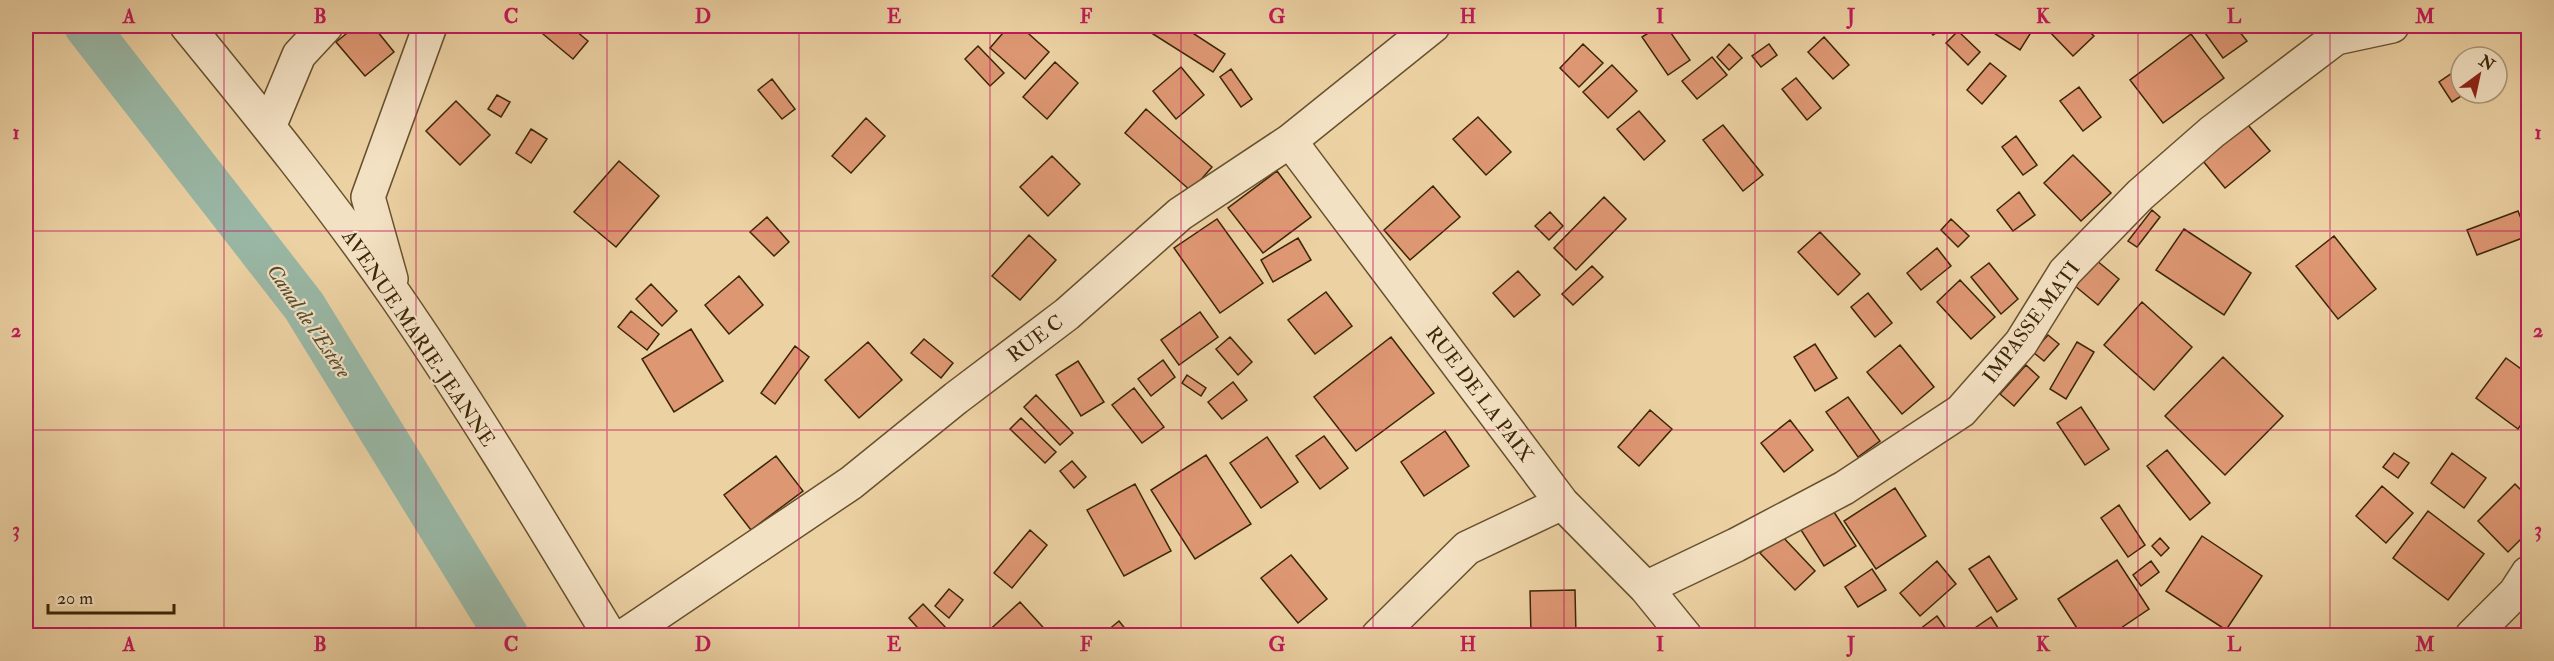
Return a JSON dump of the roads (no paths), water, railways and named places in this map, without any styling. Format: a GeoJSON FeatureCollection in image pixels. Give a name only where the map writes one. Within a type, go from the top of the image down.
{"type":"FeatureCollection","features":[{"type":"Feature","properties":{"kind":"street","name":"AVENUE MARIE-JEANNE"},"geometry":{"type":"LineString","coordinates":[[187,26],[269,127],[397,298],[540,522],[609,636]]}},
{"type":"Feature","properties":{"kind":"street"},"geometry":{"type":"LineString","coordinates":[[269,127],[299,55],[326,26]]}},
{"type":"Feature","properties":{"kind":"street"},"geometry":{"type":"LineString","coordinates":[[397,298],[368,197],[430,26]]}},
{"type":"Feature","properties":{"kind":"street","name":"RUE C"},"geometry":{"type":"LineString","coordinates":[[624,636],[851,483],[956,398],[1067,314],[1180,214],[1290,141],[1433,26]]}},
{"type":"Feature","properties":{"kind":"street","name":"IMPASSE MATI"},"geometry":{"type":"LineString","coordinates":[[1646,588],[1736,545],[1844,488],[1961,411],[2021,343],[2065,272],[2140,195],[2212,132],[2336,38],[2392,26]]}},
{"type":"Feature","properties":{"kind":"street","name":"RUE DE LA PAIX"},"geometry":{"type":"LineString","coordinates":[[1290,141],[1562,503],[1646,588],[1685,636]]}},
{"type":"Feature","properties":{"kind":"street"},"geometry":{"type":"LineString","coordinates":[[1378,636],[1467,548],[1562,503]]}},
{"type":"Feature","properties":{"kind":"street"},"geometry":{"type":"LineString","coordinates":[[2472,636],[2515,593],[2529,573]]}},
{"type":"Feature","properties":{"kind":"waterway","name":"Canal de l'Estère"},"geometry":{"type":"LineString","coordinates":[[86,26],[304,306],[507,636]]}}]}
